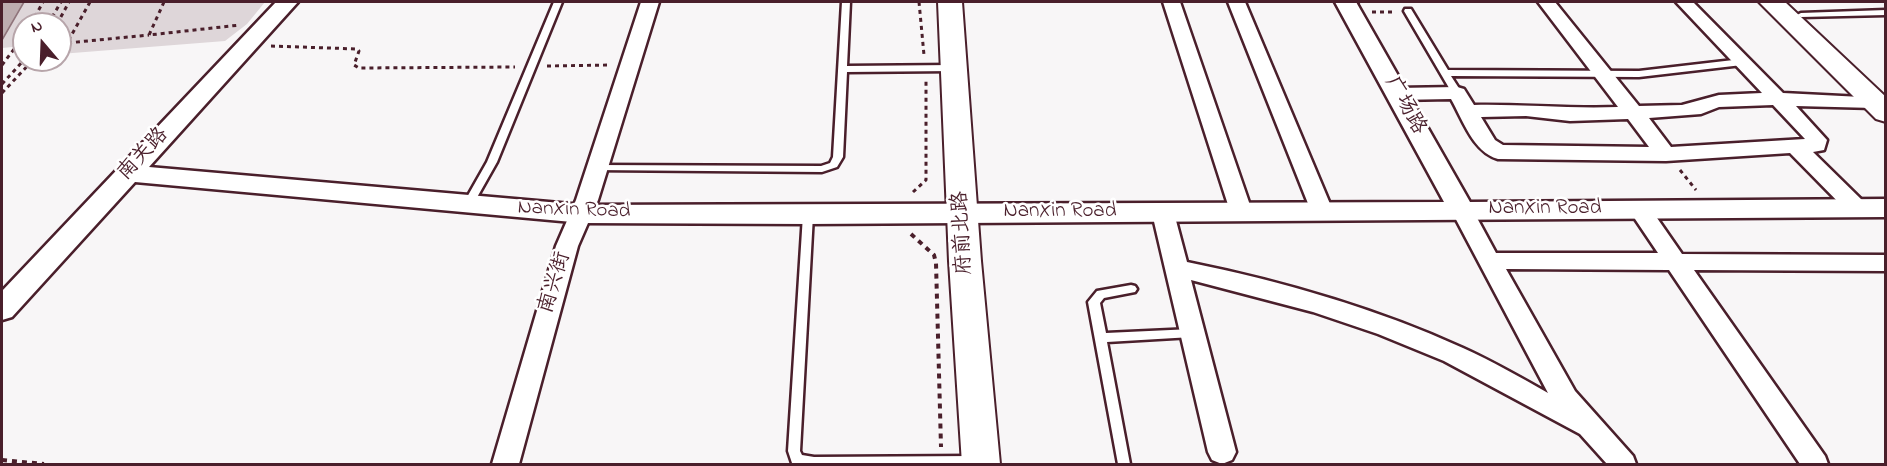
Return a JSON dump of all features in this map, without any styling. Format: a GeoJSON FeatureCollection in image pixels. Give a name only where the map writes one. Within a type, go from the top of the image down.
{"type":"FeatureCollection","features":[{"type":"Feature","properties":{"kind":"main road","name":"府前北路"},"geometry":{"type":"LineString","coordinates":[[950,2],[981,463]]}},
{"type":"Feature","properties":{"kind":"main road"},"geometry":{"type":"LineString","coordinates":[[1772,2],[1882,102]]}},
{"type":"Feature","properties":{"kind":"main road"},"geometry":{"type":"LineString","coordinates":[[1794,8],[1882,102]]}},
{"type":"Feature","properties":{"kind":"street","name":"南关路"},"geometry":{"type":"LineString","coordinates":[[2,309],[287,2]]}},
{"type":"Feature","properties":{"kind":"street","name":"南兴街"},"geometry":{"type":"LineString","coordinates":[[505,465],[567,246],[583,214],[650,2]]}},
{"type":"Feature","properties":{"kind":"street"},"geometry":{"type":"LineString","coordinates":[[1171,2],[1241,211]]}},
{"type":"Feature","properties":{"kind":"street"},"geometry":{"type":"LineString","coordinates":[[1236,2],[1322,211]]}},
{"type":"Feature","properties":{"kind":"street"},"geometry":{"type":"LineString","coordinates":[[1546,2],[1666,154]]}},
{"type":"Feature","properties":{"kind":"street"},"geometry":{"type":"LineString","coordinates":[[1397,94],[1457,93],[1488,144],[1498,152],[1666,154],[1817,144],[1807,129],[1684,2]]}},
{"type":"Feature","properties":{"kind":"street","name":"广场路"},"geometry":{"type":"LineString","coordinates":[[1350,4],[1462,210]]}},
{"type":"Feature","properties":{"kind":"street"},"geometry":{"type":"LineString","coordinates":[[1468,111],[1526,110],[1570,115],[1682,111],[1701,108],[1711,102],[1777,99],[1882,102]]}},
{"type":"Feature","properties":{"kind":"street"},"geometry":{"type":"LineString","coordinates":[[1795,146],[1857,208]]}},
{"type":"Feature","properties":{"kind":"street","name":"NanXin Road"},"geometry":{"type":"LineString","coordinates":[[127,173],[467,206],[583,214],[808,215],[1886,208]]}},
{"type":"Feature","properties":{"kind":"street"},"geometry":{"type":"LineString","coordinates":[[1462,210],[1549,372],[1587,425],[1623,465]]}},
{"type":"Feature","properties":{"kind":"street"},"geometry":{"type":"LineString","coordinates":[[1640,210],[1815,465]]}},
{"type":"Feature","properties":{"kind":"street"},"geometry":{"type":"LineString","coordinates":[[1164,213],[1222,452]]}},
{"type":"Feature","properties":{"kind":"street"},"geometry":{"type":"LineString","coordinates":[[1488,261],[1886,263]]}},
{"type":"Feature","properties":{"kind":"street"},"geometry":{"type":"LineString","coordinates":[[1178,269],[1227,278],[1398,333],[1455,355],[1550,408],[1587,425]]}},
{"type":"Feature","properties":{"kind":"lane"},"geometry":{"type":"LineString","coordinates":[[467,206],[492,162],[558,2]]}},
{"type":"Feature","properties":{"kind":"lane"},"geometry":{"type":"LineString","coordinates":[[597,168],[822,169],[836,163],[846,2]]}},
{"type":"Feature","properties":{"kind":"lane"},"geometry":{"type":"LineString","coordinates":[[1794,8],[1886,12]]}},
{"type":"Feature","properties":{"kind":"lane"},"geometry":{"type":"LineString","coordinates":[[1408,11],[1457,93]]}},
{"type":"Feature","properties":{"kind":"lane"},"geometry":{"type":"LineString","coordinates":[[1445,73],[1651,73],[1742,62]]}},
{"type":"Feature","properties":{"kind":"lane"},"geometry":{"type":"LineString","coordinates":[[843,69],[954,68]]}},
{"type":"Feature","properties":{"kind":"lane"},"geometry":{"type":"LineString","coordinates":[[808,215],[794,452],[797,459],[814,463],[940,461],[981,463]]}},
{"type":"Feature","properties":{"kind":"lane"},"geometry":{"type":"LineString","coordinates":[[1124,465],[1094,302],[1097,296],[1111,291],[1131,289]]}},
{"type":"Feature","properties":{"kind":"lane"},"geometry":{"type":"LineString","coordinates":[[1100,338],[1193,333]]}},
{"type":"Feature","properties":{"kind":"path"},"geometry":{"type":"LineString","coordinates":[[90,2],[67,43],[268,22]]}},
{"type":"Feature","properties":{"kind":"path"},"geometry":{"type":"LineString","coordinates":[[150,35],[164,2]]}},
{"type":"Feature","properties":{"kind":"path"},"geometry":{"type":"LineString","coordinates":[[1350,4],[1408,11]]}},
{"type":"Feature","properties":{"kind":"path"},"geometry":{"type":"LineString","coordinates":[[247,45],[354,48],[359,51],[354,65],[359,68],[630,64]]}},
{"type":"Feature","properties":{"kind":"path"},"geometry":{"type":"LineString","coordinates":[[2,66],[12,52]]}},
{"type":"Feature","properties":{"kind":"path"},"geometry":{"type":"LineString","coordinates":[[2,84],[13,72]]}},
{"type":"Feature","properties":{"kind":"path"},"geometry":{"type":"LineString","coordinates":[[2,93],[22,72]]}},
{"type":"Feature","properties":{"kind":"path"},"geometry":{"type":"LineString","coordinates":[[1666,154],[1713,210]]}},
{"type":"Feature","properties":{"kind":"path"},"geometry":{"type":"LineString","coordinates":[[904,233],[919,240],[934,255],[936,263],[941,392],[940,461]]}},
{"type":"Feature","properties":{"kind":"path"},"geometry":{"type":"LineString","coordinates":[[2,460],[31,461],[44,465]]}},
{"type":"Feature","properties":{"kind":"shaded area"},"geometry":{"type":"Polygon","coordinates":[[[2,2],[24,2],[18,12],[12,12],[12,23],[2,40],[2,2]]]}},
{"type":"Feature","properties":{"kind":"shaded area"},"geometry":{"type":"Polygon","coordinates":[[[24,2],[265,2],[247,24],[225,41],[72,53],[72,12],[18,12],[24,2]]]}},
{"type":"Feature","properties":{"kind":"shaded area"},"geometry":{"type":"Polygon","coordinates":[[[12,23],[12,47],[2,48],[2,40],[12,23]]]}}]}
